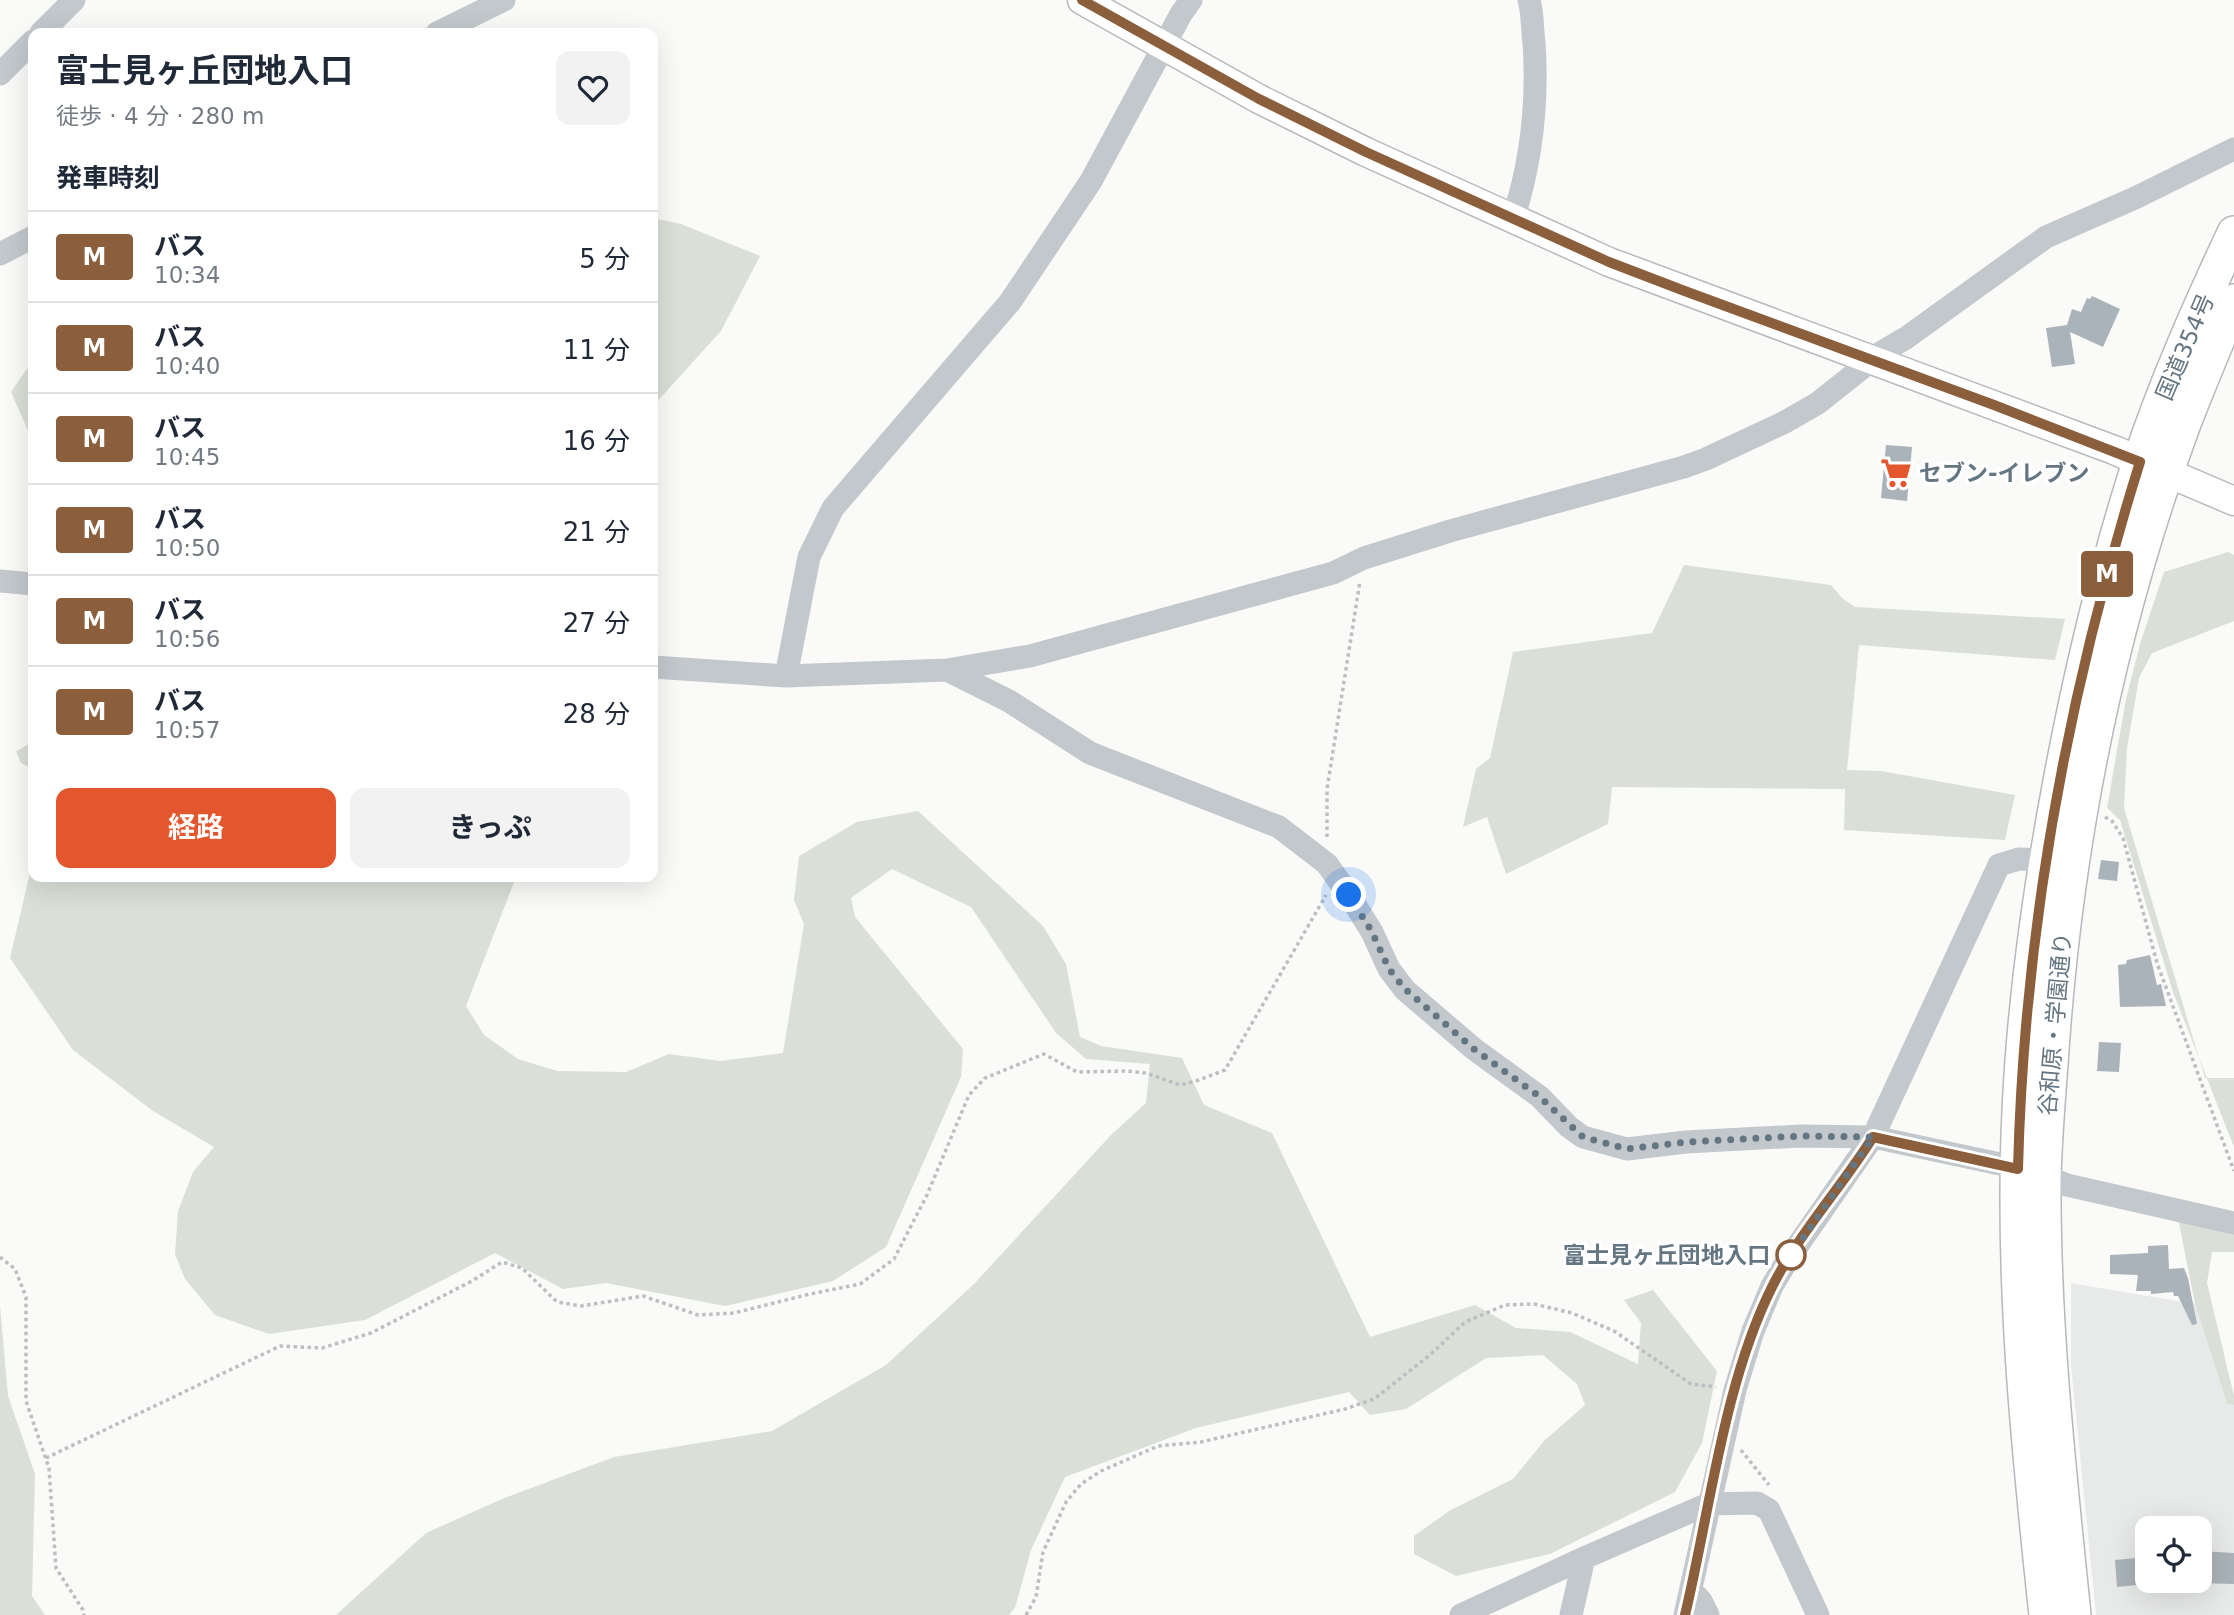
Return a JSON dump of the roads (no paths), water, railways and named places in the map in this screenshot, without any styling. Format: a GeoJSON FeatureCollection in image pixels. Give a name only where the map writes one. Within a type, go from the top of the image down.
{"type":"FeatureCollection","features":[{"type":"Feature","properties":{"kind":"highway","name":"国道354号"},"geometry":{"type":"LineString","coordinates":[[2153,468],[2176,365],[2234,233]]}},
{"type":"Feature","properties":{"kind":"highway","name":"国道354号"},"geometry":{"type":"LineString","coordinates":[[2153,468],[2186,418],[2234,301]]}},
{"type":"Feature","properties":{"kind":"highway","name":"谷和原・学園通り"},"geometry":{"type":"LineString","coordinates":[[2046,1615],[2022,1369],[2018,1262],[2080,808],[2108,679],[2146,538],[2153,468]]}},
{"type":"Feature","properties":{"kind":"highway","name":"谷和原・学園通り"},"geometry":{"type":"LineString","coordinates":[[2074,1615],[2031,1173],[2026,1016],[2045,860],[2081,674],[2101,592],[2153,468]]}},
{"type":"Feature","properties":{"kind":"main road"},"geometry":{"type":"LineString","coordinates":[[1082,0],[1259,99],[1366,152],[1513,219],[1682,290],[2115,450],[2234,501]]}},
{"type":"Feature","properties":{"kind":"street"},"geometry":{"type":"LineString","coordinates":[[46,28],[74,0]]}},
{"type":"Feature","properties":{"kind":"street"},"geometry":{"type":"LineString","coordinates":[[447,28],[504,0]]}},
{"type":"Feature","properties":{"kind":"street"},"geometry":{"type":"LineString","coordinates":[[786,677],[809,557],[832,508],[1010,302],[1091,181],[1191,0]]}},
{"type":"Feature","properties":{"kind":"street"},"geometry":{"type":"LineString","coordinates":[[1513,219],[1524,180],[1533,122],[1535,65],[1529,0]]}},
{"type":"Feature","properties":{"kind":"street"},"geometry":{"type":"LineString","coordinates":[[0,74],[28,46]]}},
{"type":"Feature","properties":{"kind":"street"},"geometry":{"type":"LineString","coordinates":[[658,667],[786,677],[947,670],[1030,656],[1332,573],[1364,558],[1450,531],[1684,467],[1785,422],[1818,402],[1872,360],[2046,237],[2135,198],[2234,149]]}},
{"type":"Feature","properties":{"kind":"street"},"geometry":{"type":"LineString","coordinates":[[0,254],[28,240]]}},
{"type":"Feature","properties":{"kind":"street"},"geometry":{"type":"LineString","coordinates":[[0,581],[28,584]]}},
{"type":"Feature","properties":{"kind":"street"},"geometry":{"type":"LineString","coordinates":[[947,670],[1009,701],[1090,753],[1279,827],[1332,870],[1372,932],[1389,969],[1405,989],[1474,1049],[1540,1097],[1583,1137],[1627,1149],[1686,1142],[1775,1137],[1873,1137],[2234,1223]]}},
{"type":"Feature","properties":{"kind":"street"},"geometry":{"type":"LineString","coordinates":[[1685,1615],[1735,1390],[1753,1331],[1772,1286],[1873,1137],[1999,866],[2019,859],[2045,860]]}},
{"type":"Feature","properties":{"kind":"street"},"geometry":{"type":"LineString","coordinates":[[1461,1615],[1708,1504],[1758,1503],[1769,1510],[1818,1615]]}},
{"type":"Feature","properties":{"kind":"street"},"geometry":{"type":"LineString","coordinates":[[1571,1615],[1584,1558]]}},
{"type":"Feature","properties":{"kind":"street"},"geometry":{"type":"LineString","coordinates":[[1690,1590],[1701,1601],[1708,1615]]}},
{"type":"Feature","properties":{"kind":"place","name":"セブン-イレブン"},"geometry":{"type":"Point","coordinates":[1896,473]}},
{"type":"Feature","properties":{"kind":"place","name":"富士見ヶ丘団地入口"},"geometry":{"type":"Point","coordinates":[1791,1255]}}]}
